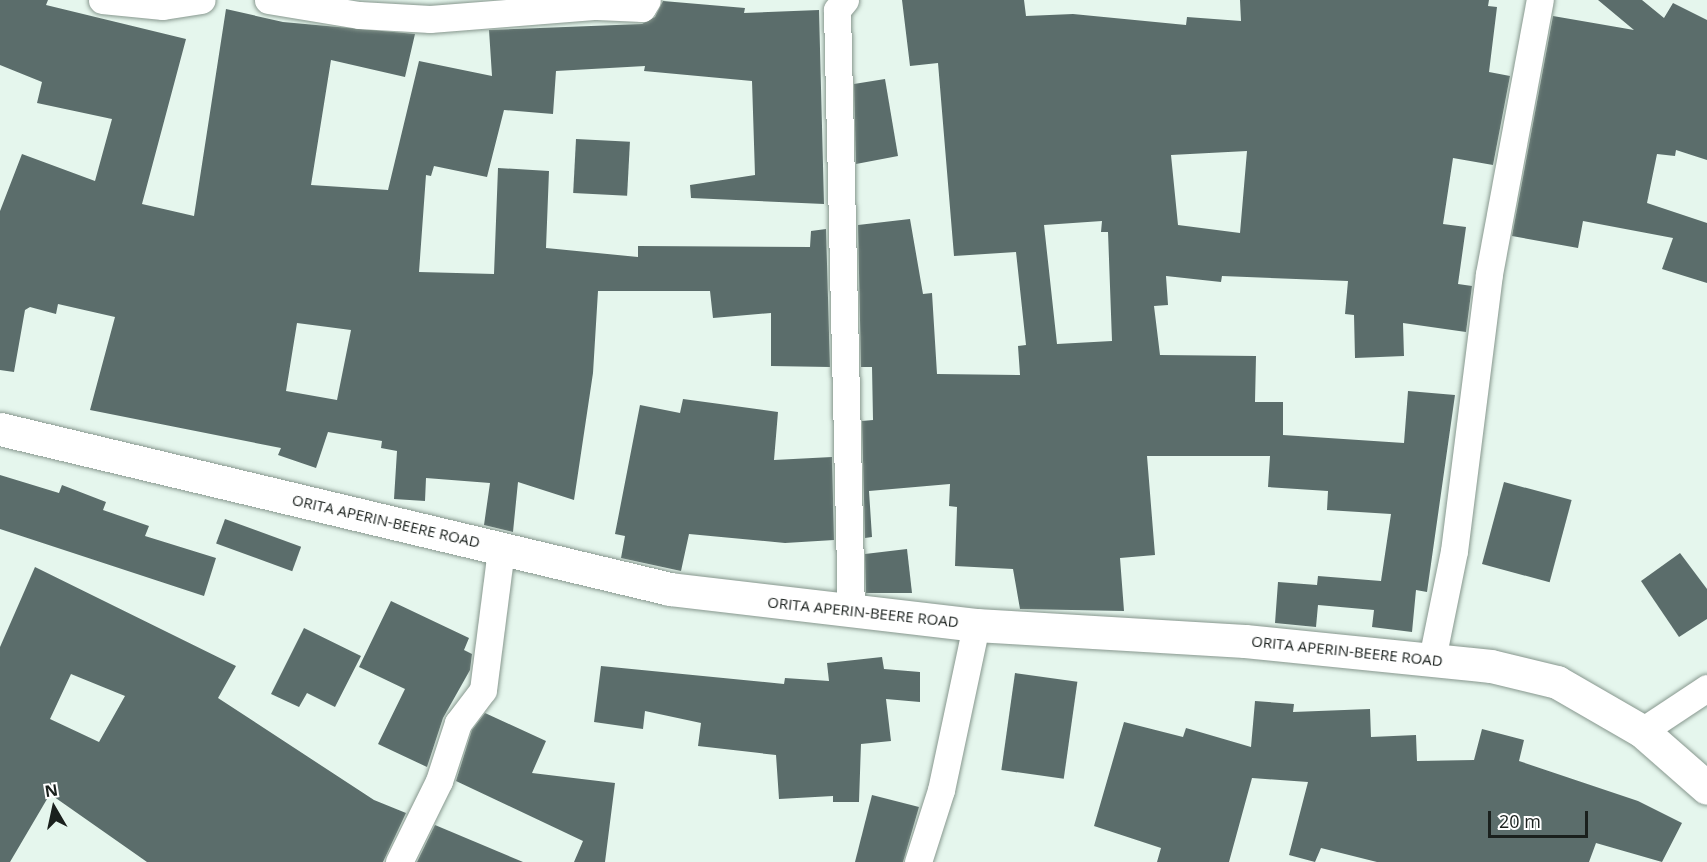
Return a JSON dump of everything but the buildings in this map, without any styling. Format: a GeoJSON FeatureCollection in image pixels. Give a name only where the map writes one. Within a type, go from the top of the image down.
{"type":"FeatureCollection","features":[{"type":"Feature","properties":{"kind":"main road","name":"ORITA APERIN-BEERE ROAD"},"geometry":{"type":"LineString","coordinates":[[0,429],[670,590],[976,625],[1257,642],[1491,666],[1557,682],[1642,731],[1707,788]]}},
{"type":"Feature","properties":{"kind":"street"},"geometry":{"type":"LineString","coordinates":[[102,0],[164,6],[202,0]]}},
{"type":"Feature","properties":{"kind":"street"},"geometry":{"type":"LineString","coordinates":[[268,0],[359,15],[430,19],[596,6],[642,8],[647,0]]}},
{"type":"Feature","properties":{"kind":"street"},"geometry":{"type":"LineString","coordinates":[[844,0],[837,10],[851,612]]}},
{"type":"Feature","properties":{"kind":"street"},"geometry":{"type":"LineString","coordinates":[[1432,659],[1454,551],[1489,274],[1540,0]]}},
{"type":"Feature","properties":{"kind":"street"},"geometry":{"type":"LineString","coordinates":[[399,862],[439,781],[458,723],[483,690],[501,549]]}},
{"type":"Feature","properties":{"kind":"street"},"geometry":{"type":"LineString","coordinates":[[918,862],[940,790],[976,625]]}},
{"type":"Feature","properties":{"kind":"street"},"geometry":{"type":"LineString","coordinates":[[1642,731],[1707,688]]}}]}
